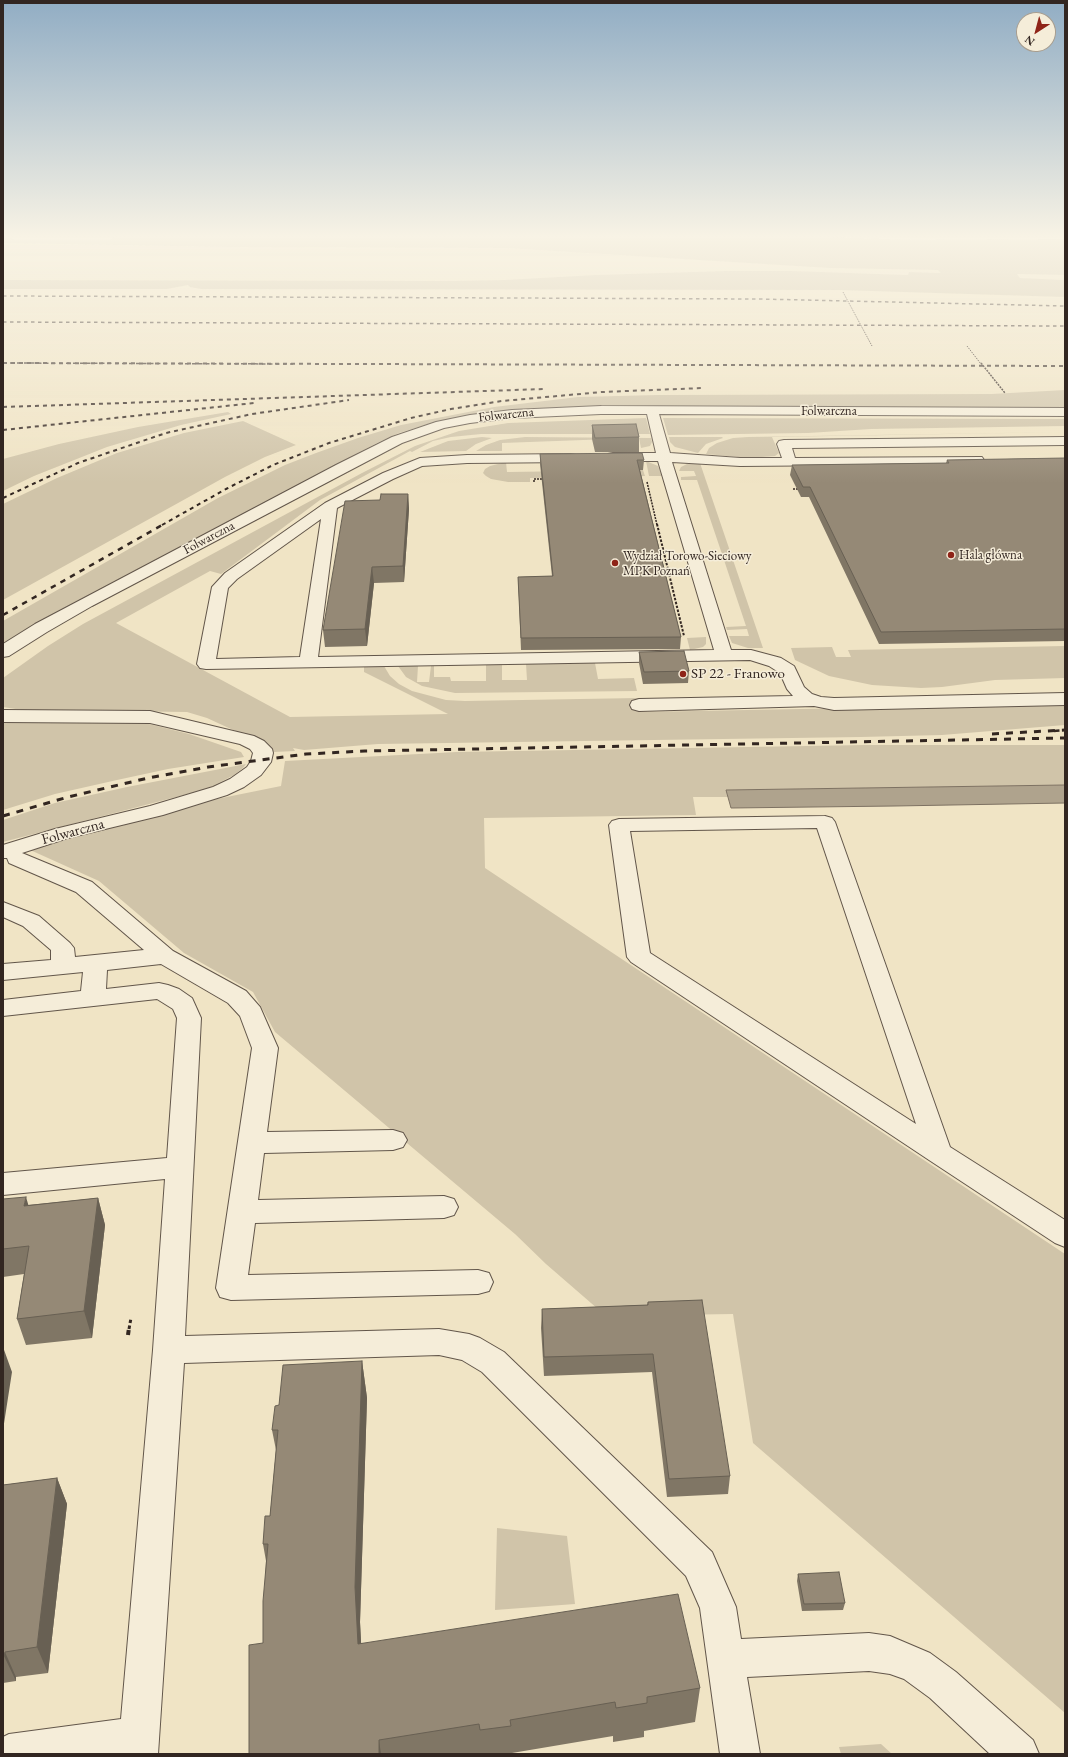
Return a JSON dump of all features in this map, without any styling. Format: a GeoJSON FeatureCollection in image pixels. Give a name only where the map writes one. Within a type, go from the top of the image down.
{"type":"FeatureCollection","features":[{"type":"Feature","properties":{"kind":"street","name":"Folwarczna"},"geometry":{"type":"LineString","coordinates":[[3,652],[41,628],[341,468],[405,436],[441,425],[499,415],[545,412],[652,410],[1065,412]]}},
{"type":"Feature","properties":{"kind":"street"},"geometry":{"type":"LineString","coordinates":[[652,410],[664,457],[724,655]]}},
{"type":"Feature","properties":{"kind":"street"},"geometry":{"type":"LineString","coordinates":[[790,462],[784,444],[1065,441]]}},
{"type":"Feature","properties":{"kind":"street"},"geometry":{"type":"LineString","coordinates":[[601,458],[664,457],[740,462],[990,459]]}},
{"type":"Feature","properties":{"kind":"street"},"geometry":{"type":"LineString","coordinates":[[585,458],[467,459],[420,462],[388,476],[330,506],[231,576],[220,587],[206,664],[751,655],[774,662],[788,670],[793,684],[799,692],[806,698],[814,701]]}},
{"type":"Feature","properties":{"kind":"street"},"geometry":{"type":"LineString","coordinates":[[308,662],[330,506]]}},
{"type":"Feature","properties":{"kind":"street"},"geometry":{"type":"LineString","coordinates":[[639,705],[814,701],[834,704],[1065,699]]}},
{"type":"Feature","properties":{"kind":"street","name":"Folwarczna"},"geometry":{"type":"LineString","coordinates":[[3,716],[150,716],[247,740],[257,744],[262,749],[263,753],[261,762],[254,771],[237,783],[220,791],[156,811],[62,833],[10,855]]}},
{"type":"Feature","properties":{"kind":"street"},"geometry":{"type":"LineString","coordinates":[[939,1152],[825,822],[620,825],[638,956],[1065,1235]]}},
{"type":"Feature","properties":{"kind":"street"},"geometry":{"type":"LineString","coordinates":[[10,855],[84,887],[165,956],[237,997],[251,1013],[265,1048],[231,1288],[478,1282]]}},
{"type":"Feature","properties":{"kind":"street"},"geometry":{"type":"LineString","coordinates":[[3,909],[31,921],[62,948],[64,966]]}},
{"type":"Feature","properties":{"kind":"street"},"geometry":{"type":"LineString","coordinates":[[3,972],[165,956]]}},
{"type":"Feature","properties":{"kind":"street"},"geometry":{"type":"LineString","coordinates":[[93,998],[96,963]]}},
{"type":"Feature","properties":{"kind":"street"},"geometry":{"type":"LineString","coordinates":[[3,1008],[159,992],[170,995],[183,1004],[189,1018],[169,1350],[138,1745],[9,1754]]}},
{"type":"Feature","properties":{"kind":"street"},"geometry":{"type":"LineString","coordinates":[[252,1143],[393,1140]]}},
{"type":"Feature","properties":{"kind":"street"},"geometry":{"type":"LineString","coordinates":[[3,1184],[180,1167]]}},
{"type":"Feature","properties":{"kind":"street"},"geometry":{"type":"LineString","coordinates":[[242,1212],[444,1207]]}},
{"type":"Feature","properties":{"kind":"street"},"geometry":{"type":"LineString","coordinates":[[169,1350],[439,1342],[469,1348],[493,1362],[698,1564],[718,1607],[740,1754]]}},
{"type":"Feature","properties":{"kind":"street"},"geometry":{"type":"LineString","coordinates":[[726,1659],[869,1652],[890,1655],[917,1666],[943,1685],[1019,1754]]}},
{"type":"Feature","properties":{"kind":"path"},"geometry":{"type":"LineString","coordinates":[[857,319],[872,346]]}},
{"type":"Feature","properties":{"kind":"path"},"geometry":{"type":"LineString","coordinates":[[967,346],[1002,389]]}},
{"type":"Feature","properties":{"kind":"path"},"geometry":{"type":"LineString","coordinates":[[646,477],[686,642]]}},
{"type":"Feature","properties":{"kind":"path"},"geometry":{"type":"LineString","coordinates":[[534,482],[534,479],[550,479]]}},
{"type":"Feature","properties":{"kind":"path"},"geometry":{"type":"LineString","coordinates":[[793,489],[800,489]]}},
{"type":"Feature","properties":{"kind":"path"},"geometry":{"type":"LineString","coordinates":[[128,1336],[131,1318]]}},
{"type":"Feature","properties":{"kind":"shaded area"},"geometry":{"type":"Polygon","coordinates":[[[1065,390],[1065,408],[573,407],[494,411],[438,421],[399,433],[377,443],[51,615],[3,643],[3,621],[218,498],[285,465],[358,438],[401,425],[494,407],[578,397],[657,395],[991,394],[1065,390]]]}},
{"type":"Feature","properties":{"kind":"shaded area"},"geometry":{"type":"Polygon","coordinates":[[[228,412],[231,414],[181,425],[107,447],[34,476],[3,491],[3,459],[59,444],[138,427],[228,412]]]}},
{"type":"Feature","properties":{"kind":"shaded area"},"geometry":{"type":"Polygon","coordinates":[[[646,418],[650,434],[481,434],[451,437],[433,441],[412,452],[410,451],[320,500],[221,574],[210,571],[116,623],[290,717],[448,714],[364,672],[364,667],[384,666],[390,676],[399,684],[412,691],[446,700],[638,698],[641,712],[1065,704],[1065,725],[942,735],[378,744],[304,750],[293,748],[295,751],[274,752],[268,746],[207,718],[187,712],[22,710],[3,707],[3,678],[48,646],[83,624],[362,473],[415,446],[459,431],[508,423],[646,418]]]}},
{"type":"Feature","properties":{"kind":"shaded area"},"geometry":{"type":"Polygon","coordinates":[[[663,418],[1065,419],[1065,426],[871,429],[808,433],[668,435],[663,418]]]}},
{"type":"Feature","properties":{"kind":"shaded area"},"geometry":{"type":"Polygon","coordinates":[[[243,421],[296,445],[265,457],[225,477],[3,600],[3,504],[57,478],[117,453],[184,433],[243,421]]]}},
{"type":"Feature","properties":{"kind":"shaded area"},"geometry":{"type":"Polygon","coordinates":[[[1065,432],[772,437],[779,453],[775,456],[749,458],[706,454],[709,448],[717,443],[733,438],[748,437],[1065,432]]]}},
{"type":"Feature","properties":{"kind":"shaded area"},"geometry":{"type":"Polygon","coordinates":[[[482,437],[492,438],[476,444],[466,451],[420,452],[448,441],[482,437]]]}},
{"type":"Feature","properties":{"kind":"shaded area"},"geometry":{"type":"Polygon","coordinates":[[[525,437],[651,438],[652,442],[650,446],[641,448],[639,438],[502,443],[502,451],[476,451],[486,445],[500,440],[525,437]]]}},
{"type":"Feature","properties":{"kind":"shaded area"},"geometry":{"type":"Polygon","coordinates":[[[669,437],[723,438],[706,444],[698,453],[675,447],[670,442],[669,437]]]}},
{"type":"Feature","properties":{"kind":"shaded area"},"geometry":{"type":"Polygon","coordinates":[[[646,461],[658,466],[662,476],[649,476],[646,461]]]}},
{"type":"Feature","properties":{"kind":"shaded area"},"geometry":{"type":"Polygon","coordinates":[[[506,462],[507,472],[643,470],[645,476],[530,478],[530,482],[508,482],[491,479],[483,473],[485,469],[490,466],[506,462]]]}},
{"type":"Feature","properties":{"kind":"shaded area"},"geometry":{"type":"Polygon","coordinates":[[[689,463],[700,463],[732,557],[723,557],[697,480],[681,480],[681,477],[696,476],[694,471],[679,471],[681,467],[689,463]]]}},
{"type":"Feature","properties":{"kind":"shaded area"},"geometry":{"type":"Polygon","coordinates":[[[724,560],[733,560],[763,648],[748,648],[732,643],[729,636],[749,636],[747,629],[727,630],[726,627],[746,626],[724,560]]]}},
{"type":"Feature","properties":{"kind":"shaded area"},"geometry":{"type":"Polygon","coordinates":[[[706,637],[706,644],[703,647],[690,650],[687,638],[706,637]]]}},
{"type":"Feature","properties":{"kind":"shaded area"},"geometry":{"type":"Polygon","coordinates":[[[1065,646],[1065,678],[995,680],[942,687],[921,688],[872,685],[829,676],[795,660],[791,648],[832,647],[836,657],[851,657],[848,650],[1065,646]]]}},
{"type":"Feature","properties":{"kind":"shaded area"},"geometry":{"type":"Polygon","coordinates":[[[595,663],[598,679],[634,678],[637,691],[455,693],[422,686],[406,677],[398,666],[418,666],[417,682],[429,682],[431,666],[434,665],[434,677],[450,677],[451,681],[486,681],[486,665],[502,664],[502,680],[527,680],[526,664],[595,663]]]}},
{"type":"Feature","properties":{"kind":"shaded area"},"geometry":{"type":"Polygon","coordinates":[[[12,721],[137,721],[189,734],[241,752],[244,757],[168,769],[117,780],[55,794],[3,810],[3,723],[12,721]]]}},
{"type":"Feature","properties":{"kind":"shaded area"},"geometry":{"type":"Polygon","coordinates":[[[865,745],[1065,745],[1065,785],[727,790],[728,797],[693,797],[696,815],[484,818],[485,868],[1065,1254],[1065,1713],[753,1443],[733,1314],[606,1316],[546,1264],[515,1234],[275,1032],[253,992],[184,953],[99,881],[28,849],[207,801],[281,786],[285,761],[457,752],[865,745]]]}},
{"type":"Feature","properties":{"kind":"shaded area"},"geometry":{"type":"Polygon","coordinates":[[[246,764],[234,775],[207,789],[3,842],[3,820],[55,803],[127,787],[246,764]]]}},
{"type":"Feature","properties":{"kind":"shaded area"},"geometry":{"type":"Polygon","coordinates":[[[1065,785],[1065,803],[895,806],[731,808],[726,790],[1065,785]]]}},
{"type":"Feature","properties":{"kind":"shaded area"},"geometry":{"type":"Polygon","coordinates":[[[497,1528],[567,1536],[575,1604],[495,1610],[497,1528]]]}},
{"type":"Feature","properties":{"kind":"shaded area"},"geometry":{"type":"Polygon","coordinates":[[[881,1744],[892,1754],[841,1754],[839,1747],[881,1744]]]}},
{"type":"Feature","properties":{"kind":"building"},"geometry":{"type":"Polygon","coordinates":[[[636,424],[639,437],[595,438],[592,425],[636,424]]]}},
{"type":"Feature","properties":{"kind":"building","name":"Wydział Torowo-Sieciowy MPK Poznań"},"geometry":{"type":"Polygon","coordinates":[[[642,453],[644,460],[637,460],[681,637],[521,638],[518,577],[553,576],[540,454],[642,453]]]}},
{"type":"Feature","properties":{"kind":"building","name":"Hala główna"},"geometry":{"type":"Polygon","coordinates":[[[1065,458],[1065,629],[881,632],[810,487],[803,487],[792,465],[949,463],[947,460],[1065,458]]]}},
{"type":"Feature","properties":{"kind":"building"},"geometry":{"type":"Polygon","coordinates":[[[381,494],[408,494],[403,566],[372,567],[365,629],[323,630],[345,501],[380,500],[381,494]]]}},
{"type":"Feature","properties":{"kind":"building"},"geometry":{"type":"Polygon","coordinates":[[[684,651],[689,671],[644,672],[639,652],[684,651]]]}},
{"type":"Feature","properties":{"kind":"building"},"geometry":{"type":"Polygon","coordinates":[[[26,1197],[24,1206],[98,1198],[84,1311],[17,1319],[29,1246],[3,1249],[3,1199],[26,1197]]]}},
{"type":"Feature","properties":{"kind":"building"},"geometry":{"type":"Polygon","coordinates":[[[702,1300],[730,1476],[669,1479],[653,1354],[544,1357],[542,1309],[648,1305],[648,1302],[702,1300]]]}},
{"type":"Feature","properties":{"kind":"building"},"geometry":{"type":"Polygon","coordinates":[[[362,1361],[355,1587],[358,1644],[678,1594],[700,1688],[647,1697],[647,1703],[616,1708],[615,1702],[510,1720],[511,1726],[480,1730],[479,1724],[379,1740],[379,1754],[249,1754],[249,1645],[263,1643],[263,1601],[268,1544],[263,1544],[265,1516],[270,1516],[278,1430],[272,1430],[275,1406],[279,1405],[283,1365],[362,1361]]]}},
{"type":"Feature","properties":{"kind":"building"},"geometry":{"type":"Polygon","coordinates":[[[57,1478],[37,1647],[5,1652],[3,1656],[3,1485],[57,1478]]]}},
{"type":"Feature","properties":{"kind":"building"},"geometry":{"type":"Polygon","coordinates":[[[839,1572],[845,1603],[804,1604],[798,1574],[839,1572]]]}},
{"type":"Feature","properties":{"kind":"railway"},"geometry":{"type":"LineString","coordinates":[[3,322],[1065,326]]}},
{"type":"Feature","properties":{"kind":"railway"},"geometry":{"type":"LineString","coordinates":[[293,364],[3,363],[1065,366]]}},
{"type":"Feature","properties":{"kind":"railway"},"geometry":{"type":"LineString","coordinates":[[162,525],[226,489],[273,465],[329,443],[411,418],[451,409],[502,401],[602,392],[703,388]]}},
{"type":"Feature","properties":{"kind":"railway"},"geometry":{"type":"LineString","coordinates":[[3,407],[545,389]]}},
{"type":"Feature","properties":{"kind":"railway"},"geometry":{"type":"LineString","coordinates":[[3,498],[78,463],[166,433],[252,414],[349,400]]}},
{"type":"Feature","properties":{"kind":"railway"},"geometry":{"type":"LineString","coordinates":[[3,430],[254,403]]}},
{"type":"Feature","properties":{"kind":"railway"},"geometry":{"type":"LineString","coordinates":[[3,615],[164,524]]}},
{"type":"Feature","properties":{"kind":"railway"},"geometry":{"type":"LineString","coordinates":[[992,734],[1065,730],[1054,731]]}},
{"type":"Feature","properties":{"kind":"railway"},"geometry":{"type":"LineString","coordinates":[[3,816],[68,797],[148,778],[208,767],[306,754],[365,751],[1065,738]]}},
{"type":"Feature","properties":{"kind":"place","name":"Hala główna"},"geometry":{"type":"Point","coordinates":[951,555]}},
{"type":"Feature","properties":{"kind":"place","name":"Wydział Torowo-Sieciowy MPK Poznań"},"geometry":{"type":"Point","coordinates":[615,563]}},
{"type":"Feature","properties":{"kind":"place","name":"SP 22 - Franowo"},"geometry":{"type":"Point","coordinates":[683,674]}}]}
